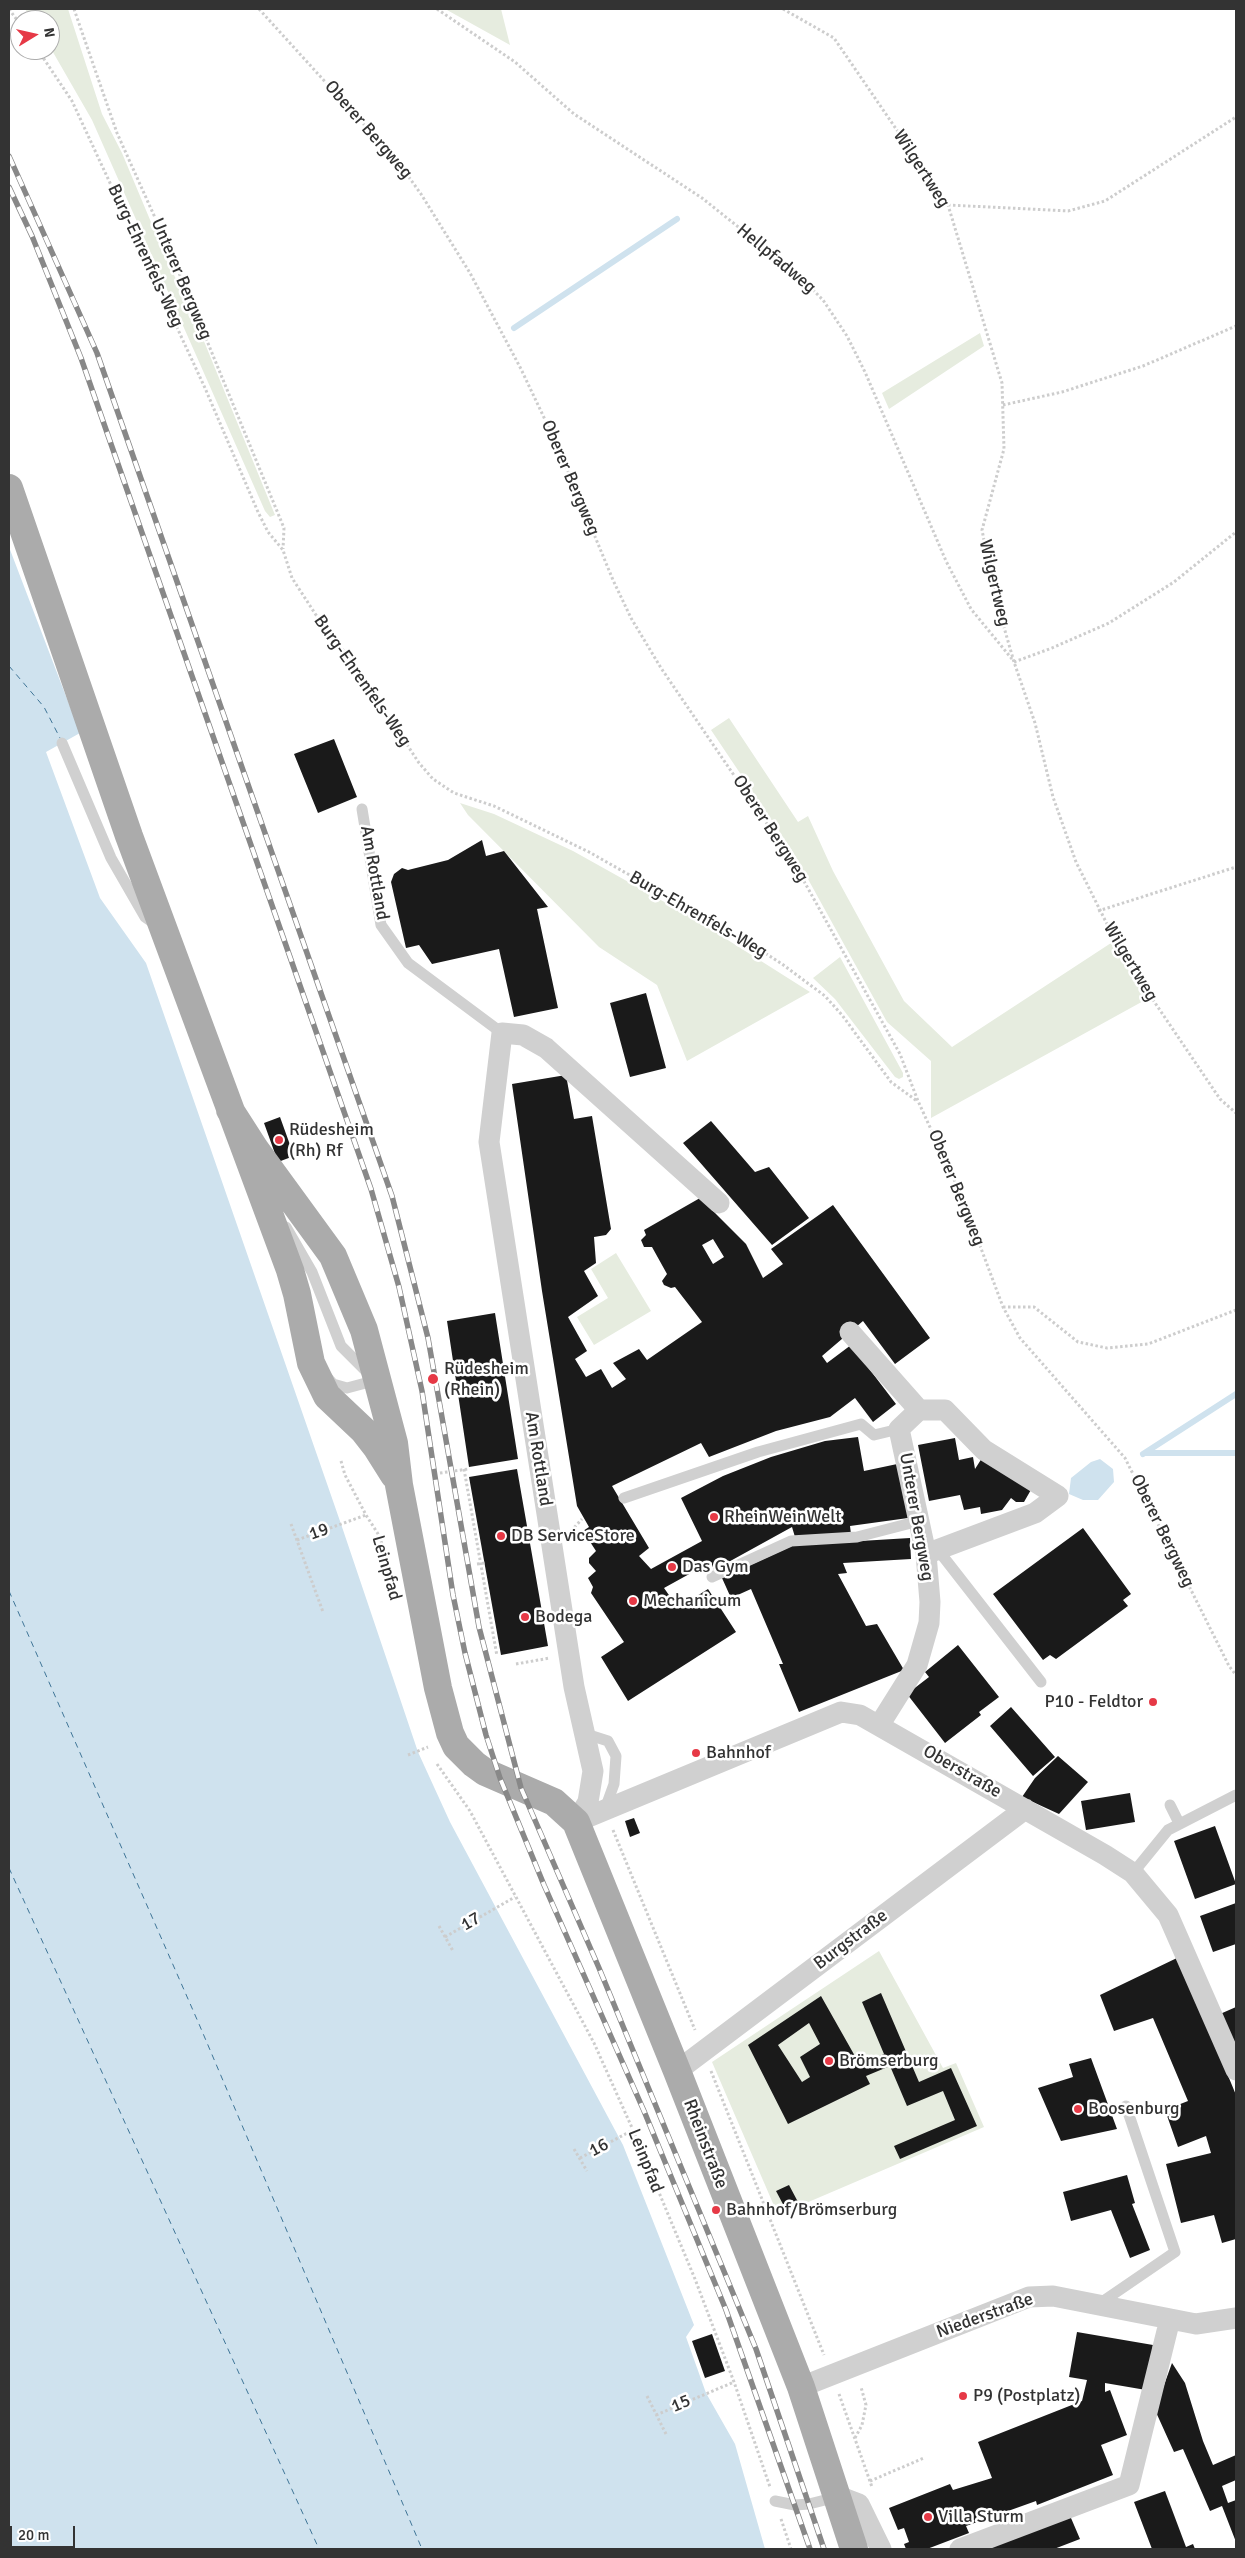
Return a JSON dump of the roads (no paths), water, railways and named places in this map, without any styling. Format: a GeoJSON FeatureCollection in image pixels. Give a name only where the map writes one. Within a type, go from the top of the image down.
{"type":"FeatureCollection","features":[{"type":"Feature","properties":{"kind":"main road"},"geometry":{"type":"LineString","coordinates":[[9,488],[163,930],[290,1270],[311,1363],[318,1382],[339,1410],[363,1430],[377,1448],[400,1485]]}},
{"type":"Feature","properties":{"kind":"main road"},"geometry":{"type":"LineString","coordinates":[[230,1110],[255,1149],[333,1256],[364,1330],[394,1442],[400,1485],[443,1713],[456,1746],[469,1760],[485,1772],[554,1802],[576,1822]]}},
{"type":"Feature","properties":{"kind":"main road","name":"Rheinstraße"},"geometry":{"type":"LineString","coordinates":[[576,1822],[677,2071],[801,2387],[854,2549]]}},
{"type":"Feature","properties":{"kind":"street","name":"Am Rottland"},"geometry":{"type":"LineString","coordinates":[[576,1822],[588,1802],[593,1771],[583,1733],[489,1142],[502,1033],[523,1035],[546,1048],[719,1203]]}},
{"type":"Feature","properties":{"kind":"street"},"geometry":{"type":"LineString","coordinates":[[850,1332],[919,1410],[945,1410],[984,1450],[1058,1496],[1035,1514],[932,1552]]}},
{"type":"Feature","properties":{"kind":"street","name":"Unterer Bergweg"},"geometry":{"type":"LineString","coordinates":[[880,1724],[917,1665],[925,1643],[930,1602],[932,1552],[919,1521],[899,1429],[919,1410]]}},
{"type":"Feature","properties":{"kind":"street","name":"Oberstraße"},"geometry":{"type":"LineString","coordinates":[[576,1822],[840,1712],[860,1715],[880,1724],[1133,1873],[1168,1915],[1236,2070]]}},
{"type":"Feature","properties":{"kind":"street","name":"Burgstraße"},"geometry":{"type":"LineString","coordinates":[[677,2071],[1025,1809]]}},
{"type":"Feature","properties":{"kind":"street","name":"Niederstraße"},"geometry":{"type":"LineString","coordinates":[[801,2387],[1029,2297],[1053,2296],[1196,2324],[1236,2318]]}},
{"type":"Feature","properties":{"kind":"street"},"geometry":{"type":"LineString","coordinates":[[960,2549],[1129,2486],[1170,2319]]}},
{"type":"Feature","properties":{"kind":"street"},"geometry":{"type":"LineString","coordinates":[[838,2496],[859,2504],[881,2549]]}},
{"type":"Feature","properties":{"kind":"lane"},"geometry":{"type":"LineString","coordinates":[[62,743],[111,858],[145,917],[163,930]]}},
{"type":"Feature","properties":{"kind":"lane","name":"Am Rottland"},"geometry":{"type":"LineString","coordinates":[[362,809],[381,925],[408,963],[502,1033]]}},
{"type":"Feature","properties":{"kind":"lane"},"geometry":{"type":"LineString","coordinates":[[299,1305],[326,1376],[333,1384],[347,1388],[377,1380]]}},
{"type":"Feature","properties":{"kind":"lane"},"geometry":{"type":"LineString","coordinates":[[624,1498],[758,1452],[861,1424],[874,1435],[899,1429]]}},
{"type":"Feature","properties":{"kind":"lane"},"geometry":{"type":"LineString","coordinates":[[712,1577],[790,1541],[857,1537],[919,1521]]}},
{"type":"Feature","properties":{"kind":"lane"},"geometry":{"type":"LineString","coordinates":[[932,1552],[1041,1682]]}},
{"type":"Feature","properties":{"kind":"lane"},"geometry":{"type":"LineString","coordinates":[[583,1733],[608,1742],[616,1756],[614,1784],[605,1809]]}},
{"type":"Feature","properties":{"kind":"lane"},"geometry":{"type":"LineString","coordinates":[[1133,1873],[1168,1830],[1179,1822],[1236,1795]]}},
{"type":"Feature","properties":{"kind":"lane"},"geometry":{"type":"LineString","coordinates":[[1170,1805],[1179,1822]]}},
{"type":"Feature","properties":{"kind":"lane"},"geometry":{"type":"LineString","coordinates":[[1098,2305],[1175,2252],[1126,2106]]}},
{"type":"Feature","properties":{"kind":"lane"},"geometry":{"type":"LineString","coordinates":[[775,2501],[809,2504],[838,2496]]}},
{"type":"Feature","properties":{"kind":"water"},"geometry":{"type":"Polygon","coordinates":[[[9,547],[80,733],[46,752],[100,898],[146,963],[341,1524],[418,1752],[450,1822],[623,2145],[694,2325],[686,2337],[706,2393],[735,2444],[765,2549],[9,2549],[9,547]]]}},
{"type":"Feature","properties":{"kind":"water"},"geometry":{"type":"Polygon","coordinates":[[[1100,1459],[1113,1469],[1114,1482],[1098,1500],[1083,1500],[1069,1494],[1071,1478],[1091,1462],[1100,1459]]]}},
{"type":"Feature","properties":{"kind":"waterway"},"geometry":{"type":"LineString","coordinates":[[514,328],[677,219]]}},
{"type":"Feature","properties":{"kind":"waterway"},"geometry":{"type":"LineString","coordinates":[[1143,1454],[1236,1394]]}},
{"type":"Feature","properties":{"kind":"waterway"},"geometry":{"type":"LineString","coordinates":[[1145,1453],[1236,1453]]}},
{"type":"Feature","properties":{"kind":"railway"},"geometry":{"type":"LineString","coordinates":[[9,156],[97,353],[392,1196],[428,1338],[479,1627],[521,1788],[599,1968],[756,2349],[824,2549]]}},
{"type":"Feature","properties":{"kind":"railway"},"geometry":{"type":"LineString","coordinates":[[9,187],[32,236],[81,358],[371,1189],[399,1287],[422,1391],[453,1595],[465,1653],[486,1735],[500,1778],[544,1885],[644,2111],[726,2310],[810,2549]]}},
{"type":"Feature","properties":{"kind":"place","name":"Rüdesheim (Rh) Rf"},"geometry":{"type":"Point","coordinates":[279,1140]}},
{"type":"Feature","properties":{"kind":"place","name":"Rüdesheim (Rhein)"},"geometry":{"type":"Point","coordinates":[433,1379]}},
{"type":"Feature","properties":{"kind":"place","name":"RheinWeinWelt"},"geometry":{"type":"Point","coordinates":[714,1517]}},
{"type":"Feature","properties":{"kind":"place","name":"DB ServiceStore"},"geometry":{"type":"Point","coordinates":[501,1536]}},
{"type":"Feature","properties":{"kind":"place","name":"Das Gym"},"geometry":{"type":"Point","coordinates":[672,1567]}},
{"type":"Feature","properties":{"kind":"place","name":"Mechanicum"},"geometry":{"type":"Point","coordinates":[633,1601]}},
{"type":"Feature","properties":{"kind":"place","name":"Bodega"},"geometry":{"type":"Point","coordinates":[525,1617]}},
{"type":"Feature","properties":{"kind":"place","name":"P10 - Feldtor"},"geometry":{"type":"Point","coordinates":[1153,1702]}},
{"type":"Feature","properties":{"kind":"place","name":"Bahnhof"},"geometry":{"type":"Point","coordinates":[696,1753]}},
{"type":"Feature","properties":{"kind":"place","name":"Brömserburg"},"geometry":{"type":"Point","coordinates":[829,2061]}},
{"type":"Feature","properties":{"kind":"place","name":"Boosenburg"},"geometry":{"type":"Point","coordinates":[1078,2109]}},
{"type":"Feature","properties":{"kind":"place","name":"Bahnhof/Brömserburg"},"geometry":{"type":"Point","coordinates":[716,2210]}},
{"type":"Feature","properties":{"kind":"place","name":"P9 (Postplatz)"},"geometry":{"type":"Point","coordinates":[963,2396]}},
{"type":"Feature","properties":{"kind":"place","name":"Villa Sturm"},"geometry":{"type":"Point","coordinates":[928,2517]}}]}
